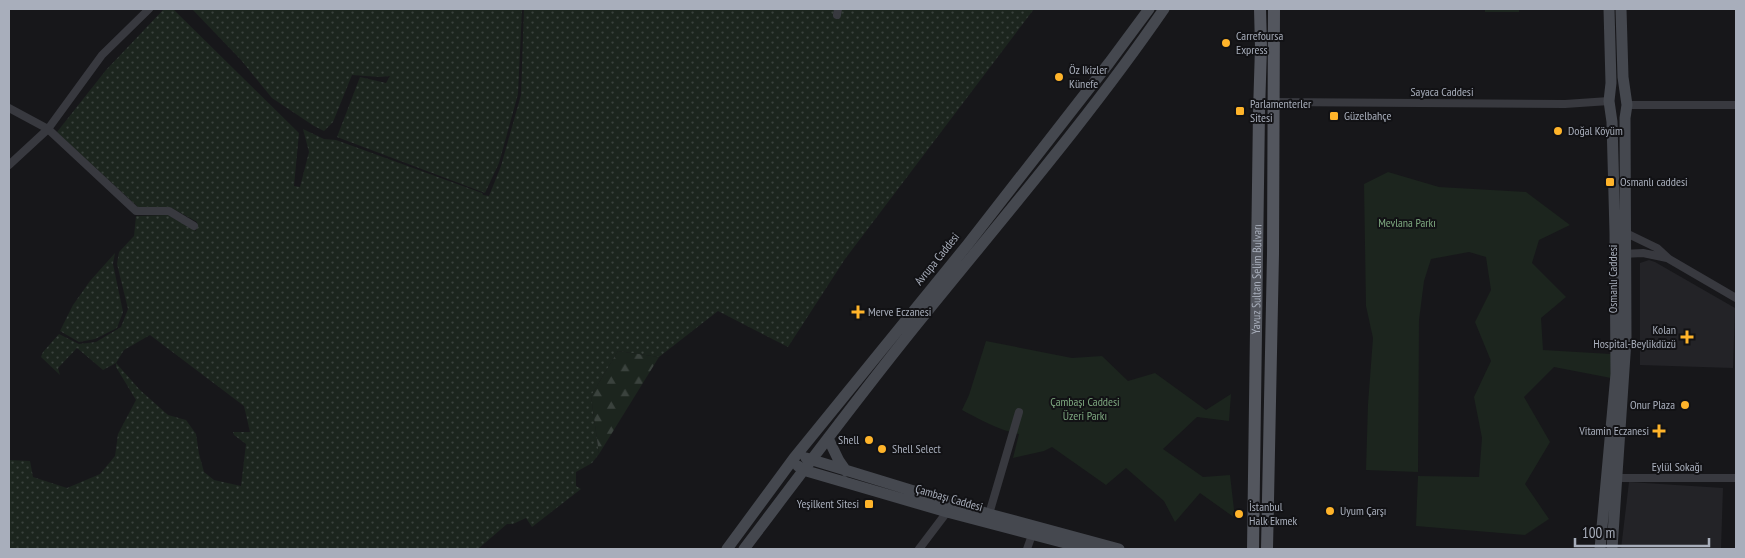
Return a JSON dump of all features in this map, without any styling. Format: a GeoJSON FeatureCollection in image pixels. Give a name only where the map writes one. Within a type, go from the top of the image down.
{"type":"FeatureCollection","features":[{"type":"Feature","properties":{"kind":"main road","name":"Avrupa Caddesi"},"geometry":{"type":"LineString","coordinates":[[727,549],[794,458],[968,244],[1149,9]]}},
{"type":"Feature","properties":{"kind":"main road","name":"Avrupa Caddesi"},"geometry":{"type":"LineString","coordinates":[[744,549],[892,354],[1091,108],[1164,9]]}},
{"type":"Feature","properties":{"kind":"main road","name":"Yavuz Sultan Selim Bulvarı"},"geometry":{"type":"LineString","coordinates":[[1253,549],[1261,48],[1260,9]]}},
{"type":"Feature","properties":{"kind":"main road","name":"Yavuz Sultan Selim Bulvarı"},"geometry":{"type":"LineString","coordinates":[[1267,549],[1274,9]]}},
{"type":"Feature","properties":{"kind":"main road","name":"Osmanlı Caddesi"},"geometry":{"type":"LineString","coordinates":[[1609,9],[1611,83],[1609,102],[1621,233]]}},
{"type":"Feature","properties":{"kind":"main road","name":"Osmanlı Caddesi"},"geometry":{"type":"LineString","coordinates":[[1600,549],[1616,374],[1621,254],[1626,104],[1623,77],[1621,9]]}},
{"type":"Feature","properties":{"kind":"main road"},"geometry":{"type":"LineString","coordinates":[[1620,93],[1626,104],[1623,112],[1615,112],[1609,102],[1620,93]]}},
{"type":"Feature","properties":{"kind":"main road"},"geometry":{"type":"LineString","coordinates":[[1259,107],[1261,114],[1274,108]]}},
{"type":"Feature","properties":{"kind":"main road","name":"Osmanlı Caddesi"},"geometry":{"type":"LineString","coordinates":[[1612,549],[1626,340],[1621,254]]}},
{"type":"Feature","properties":{"kind":"main road"},"geometry":{"type":"LineString","coordinates":[[828,438],[846,471]]}},
{"type":"Feature","properties":{"kind":"main road","name":"Çambaşı Caddesi"},"geometry":{"type":"LineString","coordinates":[[794,458],[802,457],[989,514],[1119,549]]}},
{"type":"Feature","properties":{"kind":"main road"},"geometry":{"type":"LineString","coordinates":[[794,458],[796,464],[804,470]]}},
{"type":"Feature","properties":{"kind":"main road","name":"Çambaşı Caddesi"},"geometry":{"type":"LineString","coordinates":[[804,470],[947,512],[1088,549]]}},
{"type":"Feature","properties":{"kind":"main road"},"geometry":{"type":"LineString","coordinates":[[1247,549],[1248,535],[1253,525]]}},
{"type":"Feature","properties":{"kind":"main road"},"geometry":{"type":"LineString","coordinates":[[1267,527],[1272,538],[1273,549]]}},
{"type":"Feature","properties":{"kind":"street"},"geometry":{"type":"LineString","coordinates":[[9,165],[48,129],[102,55],[149,9]]}},
{"type":"Feature","properties":{"kind":"street","name":"Sayaca Caddesi"},"geometry":{"type":"LineString","coordinates":[[1274,108],[1609,102]]}},
{"type":"Feature","properties":{"kind":"street"},"geometry":{"type":"LineString","coordinates":[[1626,104],[1736,105]]}},
{"type":"Feature","properties":{"kind":"street"},"geometry":{"type":"LineString","coordinates":[[9,108],[48,129],[136,212],[169,212],[194,226]]}},
{"type":"Feature","properties":{"kind":"street"},"geometry":{"type":"LineString","coordinates":[[1621,233],[1657,248],[1669,259],[1736,298]]}},
{"type":"Feature","properties":{"kind":"street"},"geometry":{"type":"LineString","coordinates":[[1621,254],[1643,253],[1669,259]]}},
{"type":"Feature","properties":{"kind":"street"},"geometry":{"type":"LineString","coordinates":[[989,514],[1019,412]]}},
{"type":"Feature","properties":{"kind":"street","name":"Eylül Sokağı"},"geometry":{"type":"LineString","coordinates":[[1618,478],[1736,478]]}},
{"type":"Feature","properties":{"kind":"street"},"geometry":{"type":"LineString","coordinates":[[919,549],[947,512]]}},
{"type":"Feature","properties":{"kind":"street"},"geometry":{"type":"LineString","coordinates":[[1027,549],[1032,535]]}},
{"type":"Feature","properties":{"kind":"shaded area","name":"Kolan Hospital-Beylikdüzü"},"geometry":{"type":"Polygon","coordinates":[[[1649,260],[1735,308],[1733,368],[1640,365],[1640,263],[1649,260]]]}},
{"type":"Feature","properties":{"kind":"shaded area"},"geometry":{"type":"Polygon","coordinates":[[[1629,482],[1723,488],[1721,549],[1621,549],[1629,482]]]}},
{"type":"Feature","properties":{"kind":"green space"},"geometry":{"type":"Polygon","coordinates":[[[164,9],[173,9],[299,133],[294,186],[300,187],[309,152],[303,129],[324,139],[336,140],[489,196],[501,166],[521,95],[524,9],[1034,9],[845,259],[788,347],[718,311],[659,357],[618,351],[591,396],[599,454],[592,463],[576,472],[576,486],[581,489],[532,527],[526,518],[513,524],[507,524],[478,549],[9,549],[9,460],[30,461],[33,477],[67,488],[100,474],[115,456],[118,434],[136,400],[116,367],[116,363],[103,370],[77,348],[58,368],[60,375],[41,357],[43,352],[59,334],[79,344],[96,342],[121,327],[128,309],[117,264],[119,252],[134,236],[136,216],[168,215],[196,231],[197,222],[172,208],[138,207],[57,132],[106,70],[164,9]],[[150,335],[124,350],[116,363],[140,390],[168,415],[186,420],[196,434],[204,472],[214,480],[241,486],[246,444],[234,435],[233,432],[250,432],[244,406],[150,335]]]}},
{"type":"Feature","properties":{"kind":"green space"},"geometry":{"type":"Polygon","coordinates":[[[192,9],[522,9],[518,94],[499,163],[485,193],[337,137],[360,77],[386,83],[390,76],[352,75],[333,122],[324,131],[272,98],[241,60],[192,9]]]}},
{"type":"Feature","properties":{"kind":"green space"},"geometry":{"type":"Polygon","coordinates":[[[1485,9],[1519,9],[1519,12],[1485,12],[1485,9]]]}},
{"type":"Feature","properties":{"kind":"green space","name":"Mevlana Parkı"},"geometry":{"type":"Polygon","coordinates":[[[1388,172],[1439,187],[1526,192],[1570,225],[1539,240],[1532,263],[1566,297],[1541,318],[1543,350],[1611,354],[1611,378],[1554,367],[1524,397],[1550,442],[1525,484],[1549,519],[1525,535],[1416,526],[1418,476],[1479,477],[1482,438],[1474,397],[1491,361],[1475,322],[1491,290],[1486,257],[1469,252],[1431,259],[1424,281],[1419,320],[1418,472],[1366,470],[1373,338],[1366,306],[1364,184],[1388,172]]]}},
{"type":"Feature","properties":{"kind":"green space"},"geometry":{"type":"Polygon","coordinates":[[[115,253],[113,264],[123,312],[117,328],[95,339],[79,342],[60,331],[73,305],[90,281],[115,253]]]}},
{"type":"Feature","properties":{"kind":"green space","name":"Çambaşı Caddesi Üzeri Parkı"},"geometry":{"type":"Polygon","coordinates":[[[986,341],[1072,358],[1102,356],[1128,381],[1155,373],[1206,410],[1231,394],[1229,421],[1197,417],[1163,449],[1203,477],[1230,475],[1235,518],[1200,493],[1175,522],[1164,501],[1126,468],[1106,485],[1052,447],[1044,451],[1013,458],[1019,434],[997,427],[962,410],[969,395],[986,341]]]}},
{"type":"Feature","properties":{"kind":"green space"},"geometry":{"type":"Polygon","coordinates":[[[618,351],[659,357],[599,454],[591,396],[618,351]]]}},
{"type":"Feature","properties":{"kind":"place","name":"Carrefoursa Express"},"geometry":{"type":"Point","coordinates":[1226,43]}},
{"type":"Feature","properties":{"kind":"place","name":"Öz Ikizler Künefe"},"geometry":{"type":"Point","coordinates":[1059,77]}},
{"type":"Feature","properties":{"kind":"place","name":"Parlamenterler Sitesi"},"geometry":{"type":"Point","coordinates":[1240,111]}},
{"type":"Feature","properties":{"kind":"place","name":"Güzelbahçe"},"geometry":{"type":"Point","coordinates":[1334,116]}},
{"type":"Feature","properties":{"kind":"place","name":"Doğal Köyüm"},"geometry":{"type":"Point","coordinates":[1558,131]}},
{"type":"Feature","properties":{"kind":"place","name":"Osmanlı caddesi"},"geometry":{"type":"Point","coordinates":[1610,182]}},
{"type":"Feature","properties":{"kind":"place","name":"Merve Eczanesi"},"geometry":{"type":"Point","coordinates":[858,312]}},
{"type":"Feature","properties":{"kind":"place","name":"Kolan Hospital-Beylikdüzü"},"geometry":{"type":"Point","coordinates":[1687,337]}},
{"type":"Feature","properties":{"kind":"place","name":"Onur Plaza"},"geometry":{"type":"Point","coordinates":[1685,405]}},
{"type":"Feature","properties":{"kind":"place","name":"Vitamin Eczanesi"},"geometry":{"type":"Point","coordinates":[1659,431]}},
{"type":"Feature","properties":{"kind":"place","name":"Shell"},"geometry":{"type":"Point","coordinates":[869,440]}},
{"type":"Feature","properties":{"kind":"place","name":"Shell Select"},"geometry":{"type":"Point","coordinates":[882,449]}},
{"type":"Feature","properties":{"kind":"place","name":"Yeşilkent Sitesi"},"geometry":{"type":"Point","coordinates":[869,504]}},
{"type":"Feature","properties":{"kind":"place","name":"Uyum Çarşı"},"geometry":{"type":"Point","coordinates":[1330,511]}},
{"type":"Feature","properties":{"kind":"place","name":"İstanbul Halk Ekmek"},"geometry":{"type":"Point","coordinates":[1239,514]}}]}
